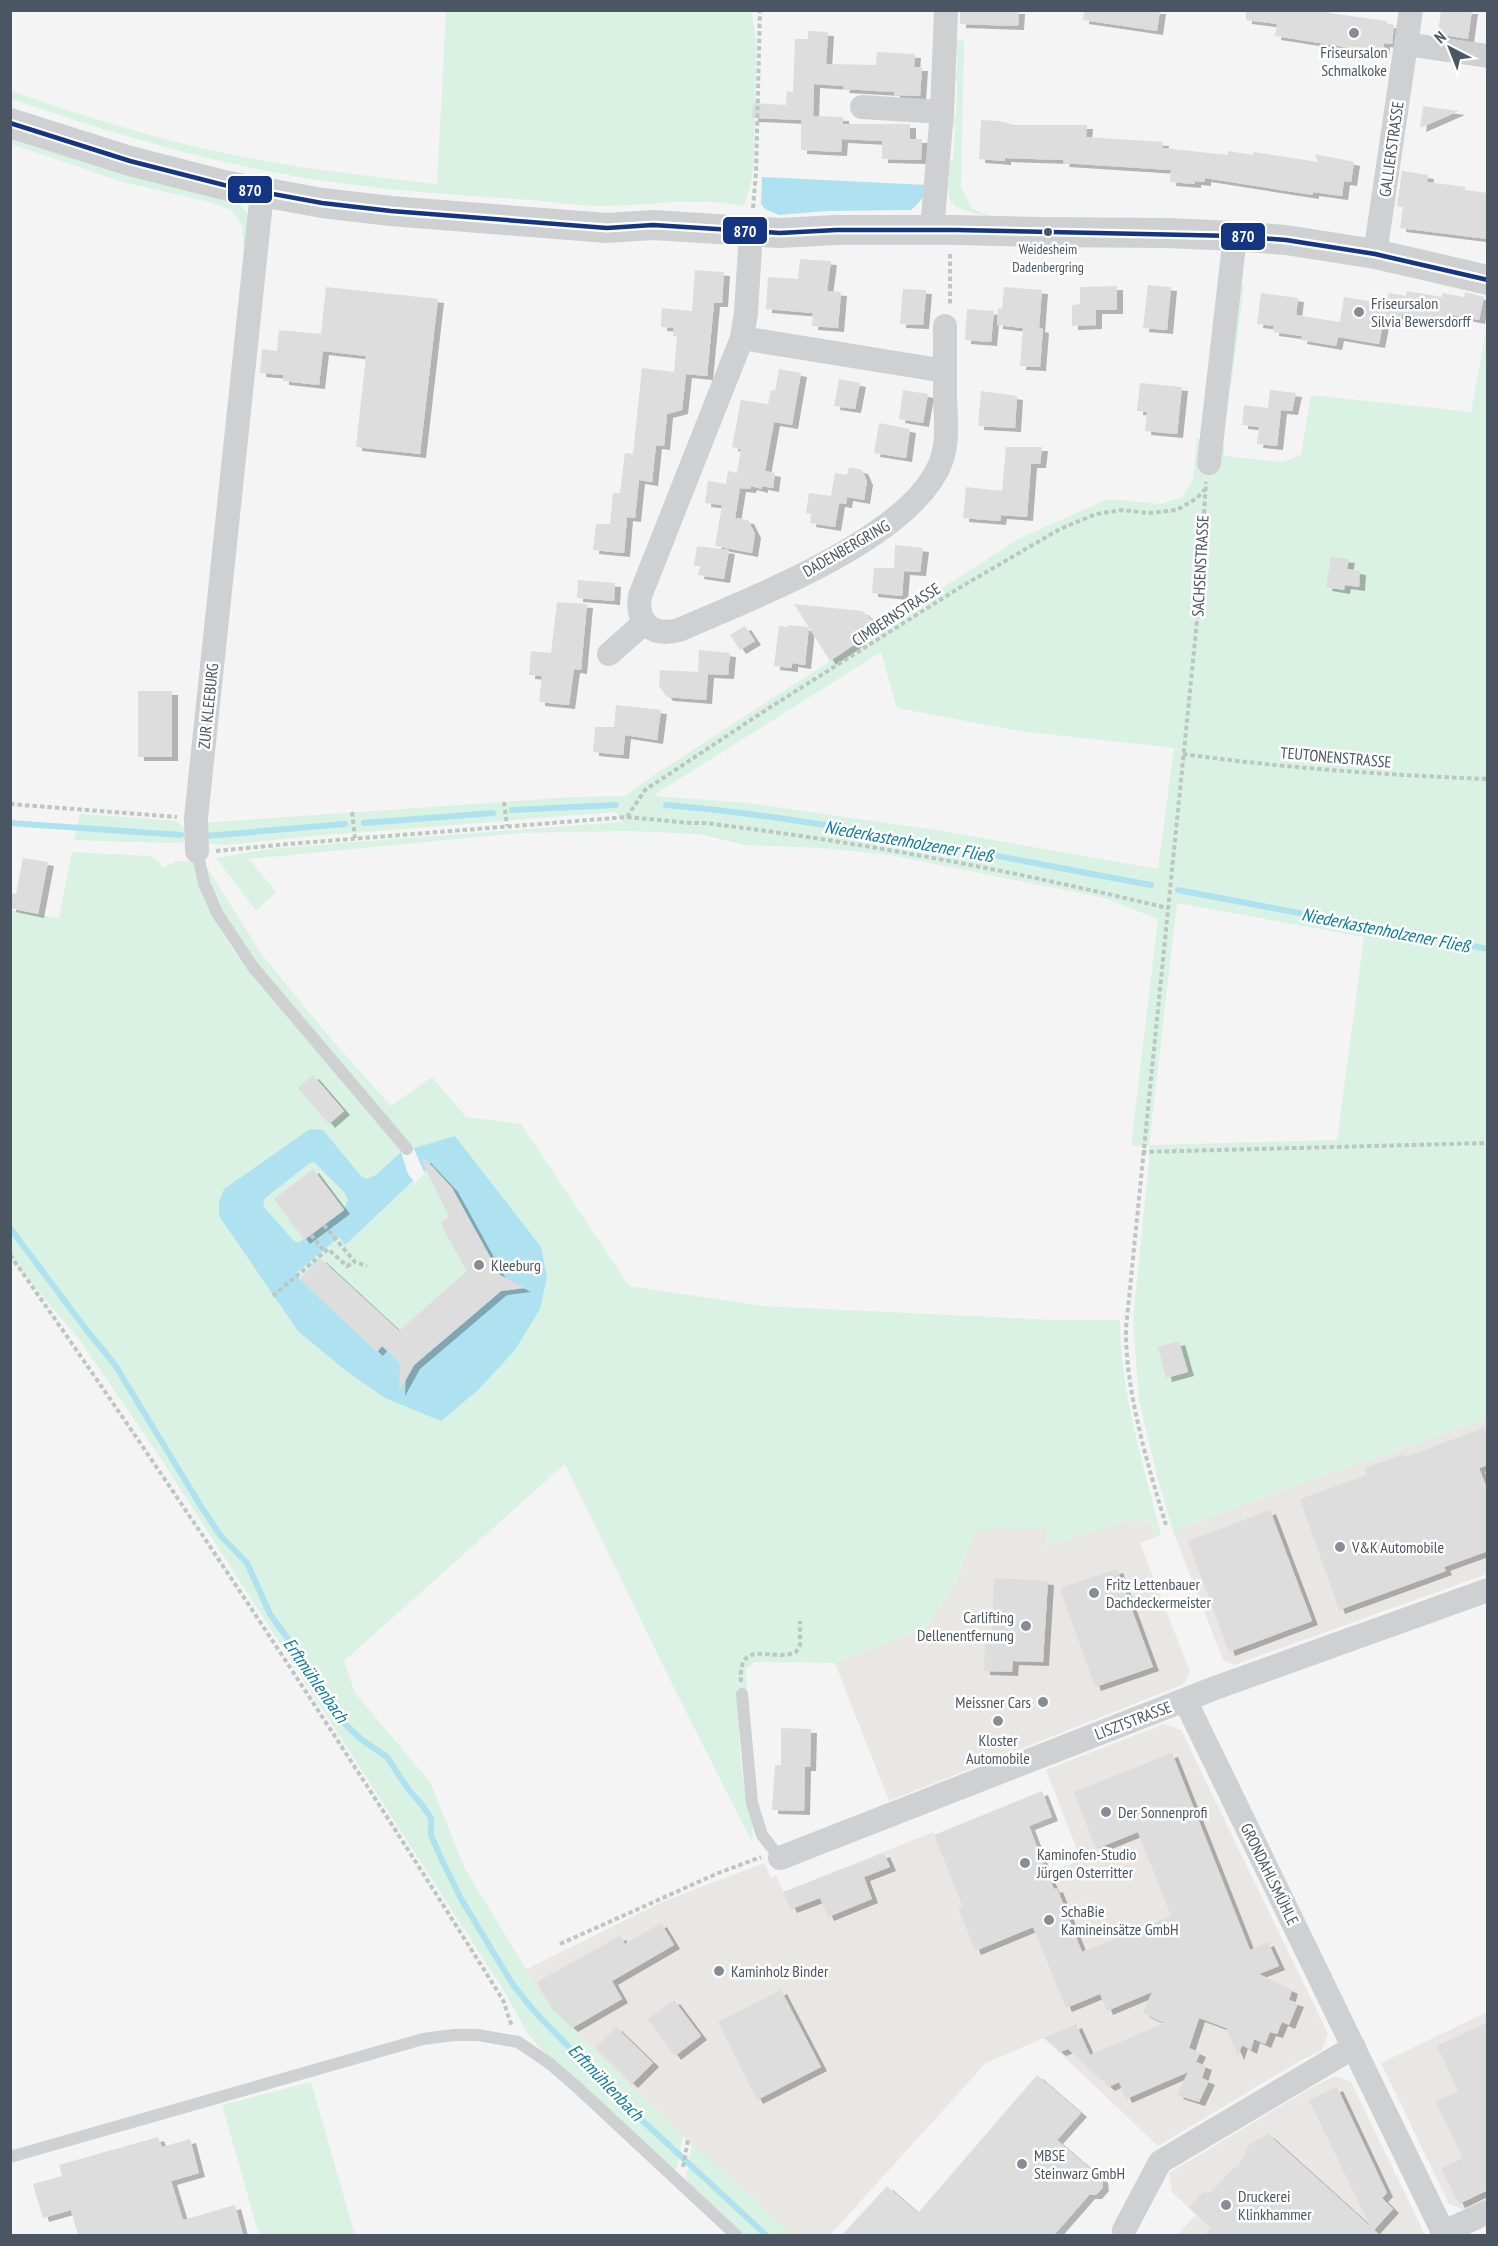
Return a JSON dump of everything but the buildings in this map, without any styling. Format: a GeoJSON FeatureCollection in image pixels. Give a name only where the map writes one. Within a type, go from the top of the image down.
{"type":"FeatureCollection","features":[{"type":"Feature","properties":{"kind":"street"},"geometry":{"type":"LineString","coordinates":[[945,230],[942,112],[946,10]]}},
{"type":"Feature","properties":{"kind":"street","name":"GALLIERSTRASSE"},"geometry":{"type":"LineString","coordinates":[[1376,254],[1411,10]]}},
{"type":"Feature","properties":{"kind":"street"},"geometry":{"type":"LineString","coordinates":[[1406,44],[1488,56]]}},
{"type":"Feature","properties":{"kind":"street"},"geometry":{"type":"LineString","coordinates":[[862,107],[942,112]]}},
{"type":"Feature","properties":{"kind":"street"},"geometry":{"type":"LineString","coordinates":[[10,123],[130,161],[262,194],[391,211],[572,227],[623,228],[653,225],[780,233],[945,230],[1235,236],[1286,240],[1376,254],[1488,280]]}},
{"type":"Feature","properties":{"kind":"street","name":"ZUR KLEEBURG"},"geometry":{"type":"LineString","coordinates":[[197,851],[196,818],[262,194]]}},
{"type":"Feature","properties":{"kind":"street"},"geometry":{"type":"LineString","coordinates":[[609,654],[644,622],[638,605],[645,581],[742,338],[746,313],[751,231]]}},
{"type":"Feature","properties":{"kind":"street"},"geometry":{"type":"LineString","coordinates":[[1209,463],[1235,236]]}},
{"type":"Feature","properties":{"kind":"street","name":"DADENBERGRING"},"geometry":{"type":"LineString","coordinates":[[644,622],[649,627],[663,632],[679,630],[819,566],[868,538],[900,515],[925,490],[935,476],[942,459],[946,429],[945,326]]}},
{"type":"Feature","properties":{"kind":"street"},"geometry":{"type":"LineString","coordinates":[[742,338],[945,370]]}},
{"type":"Feature","properties":{"kind":"street","name":"LISZTSTRASSE"},"geometry":{"type":"LineString","coordinates":[[780,1858],[1185,1700],[1488,1590]]}},
{"type":"Feature","properties":{"kind":"street","name":"GRONDAHLSMÜHLE"},"geometry":{"type":"LineString","coordinates":[[1185,1700],[1444,2234],[1488,2212]]}},
{"type":"Feature","properties":{"kind":"street"},"geometry":{"type":"LineString","coordinates":[[1124,2230],[1160,2162],[1354,2047]]}},
{"type":"Feature","properties":{"kind":"lane","name":"ZUR KLEEBURG"},"geometry":{"type":"LineString","coordinates":[[197,851],[204,883],[217,913],[253,968],[407,1149]]}},
{"type":"Feature","properties":{"kind":"lane"},"geometry":{"type":"LineString","coordinates":[[742,1694],[752,1803],[762,1835],[780,1858]]}},
{"type":"Feature","properties":{"kind":"lane"},"geometry":{"type":"LineString","coordinates":[[10,2157],[423,2039],[478,2035],[518,2042],[549,2063],[737,2235]]}},
{"type":"Feature","properties":{"kind":"path"},"geometry":{"type":"LineString","coordinates":[[751,231],[756,172],[760,10]]}},
{"type":"Feature","properties":{"kind":"path"},"geometry":{"type":"LineString","coordinates":[[945,230],[950,250],[950,323],[945,326]]}},
{"type":"Feature","properties":{"kind":"path","name":"SACHSENSTRASSE"},"geometry":{"type":"LineString","coordinates":[[1166,1525],[1139,1422],[1126,1354],[1126,1328],[1197,621],[1204,490],[1209,463]]}},
{"type":"Feature","properties":{"kind":"path","name":"CIMBERNSTRASSE"},"geometry":{"type":"LineString","coordinates":[[627,817],[645,790],[769,708],[959,588],[1060,529],[1096,514],[1122,510],[1148,513],[1177,510],[1197,498],[1204,490]]}},
{"type":"Feature","properties":{"kind":"path","name":"TEUTONENSTRASSE"},"geometry":{"type":"LineString","coordinates":[[1183,754],[1367,772],[1488,779]]}},
{"type":"Feature","properties":{"kind":"path"},"geometry":{"type":"LineString","coordinates":[[504,802],[507,826]]}},
{"type":"Feature","properties":{"kind":"path"},"geometry":{"type":"LineString","coordinates":[[10,804],[196,818]]}},
{"type":"Feature","properties":{"kind":"path"},"geometry":{"type":"LineString","coordinates":[[352,812],[355,838]]}},
{"type":"Feature","properties":{"kind":"path"},"geometry":{"type":"LineString","coordinates":[[197,851],[218,852],[355,838],[627,817],[690,823],[705,822],[829,839],[979,865],[1167,908]]}},
{"type":"Feature","properties":{"kind":"path"},"geometry":{"type":"LineString","coordinates":[[1142,1152],[1488,1143]]}},
{"type":"Feature","properties":{"kind":"path"},"geometry":{"type":"LineString","coordinates":[[324,1225],[355,1262],[367,1266]]}},
{"type":"Feature","properties":{"kind":"path"},"geometry":{"type":"LineString","coordinates":[[311,1235],[324,1251]]}},
{"type":"Feature","properties":{"kind":"path"},"geometry":{"type":"LineString","coordinates":[[273,1296],[328,1249],[347,1266],[355,1262]]}},
{"type":"Feature","properties":{"kind":"path"},"geometry":{"type":"LineString","coordinates":[[10,1255],[108,1394],[384,1810],[503,2000],[518,2042]]}},
{"type":"Feature","properties":{"kind":"path"},"geometry":{"type":"LineString","coordinates":[[742,1694],[740,1669],[743,1663],[755,1653],[783,1655],[796,1652],[800,1645],[800,1621]]}},
{"type":"Feature","properties":{"kind":"path"},"geometry":{"type":"LineString","coordinates":[[560,1944],[716,1874],[761,1857],[780,1858]]}},
{"type":"Feature","properties":{"kind":"path"},"geometry":{"type":"LineString","coordinates":[[682,2174],[688,2140]]}},
{"type":"Feature","properties":{"kind":"shaded area"},"geometry":{"type":"Polygon","coordinates":[[[1487,1419],[1487,1574],[1234,1665],[1223,1660],[1173,1531],[1487,1419]]]}},
{"type":"Feature","properties":{"kind":"shaded area"},"geometry":{"type":"Polygon","coordinates":[[[1137,1518],[1152,1524],[1154,1538],[1140,1543],[1190,1672],[1184,1684],[889,1801],[835,1663],[927,1627],[955,1583],[976,1529],[1047,1528],[1046,1545],[1137,1518]]]}},
{"type":"Feature","properties":{"kind":"shaded area"},"geometry":{"type":"Polygon","coordinates":[[[1164,1724],[1181,1730],[1328,2034],[1322,2050],[1158,2146],[1044,2038],[986,2063],[830,2235],[793,2235],[683,2136],[554,2011],[525,1970],[662,1902],[764,1863],[771,1878],[776,1876],[784,1892],[933,1832],[962,1907],[958,1909],[975,1951],[1033,1927],[1034,1844],[1047,1873],[1074,1863],[1078,1852],[1046,1770],[1164,1724]]]}},
{"type":"Feature","properties":{"kind":"shaded area"},"geometry":{"type":"Polygon","coordinates":[[[1487,2012],[1487,2201],[1467,2211],[1449,2204],[1381,2063],[1487,2012]]]}},
{"type":"Feature","properties":{"kind":"shaded area"},"geometry":{"type":"Polygon","coordinates":[[[1335,2076],[1351,2082],[1425,2235],[1177,2235],[1196,2215],[1172,2192],[1169,2173],[1309,2089],[1335,2076]]]}},
{"type":"Feature","properties":{"kind":"green space"},"geometry":{"type":"Polygon","coordinates":[[[446,11],[752,11],[756,38],[755,147],[751,182],[744,204],[742,206],[689,202],[593,206],[336,183],[239,165],[173,149],[11,99],[11,91],[121,127],[259,160],[437,184],[446,11]]]}},
{"type":"Feature","properties":{"kind":"green space"},"geometry":{"type":"Polygon","coordinates":[[[957,40],[964,41],[961,187],[971,208],[991,217],[957,207],[949,196],[950,161],[953,160],[955,125],[948,125],[949,117],[956,117],[957,81],[951,81],[951,73],[957,72],[957,55],[952,55],[957,40]]]}},
{"type":"Feature","properties":{"kind":"green space"},"geometry":{"type":"Polygon","coordinates":[[[11,134],[239,203],[248,215],[246,280],[242,225],[231,210],[206,201],[123,182],[11,144],[11,134]]]}},
{"type":"Feature","properties":{"kind":"green space"},"geometry":{"type":"Polygon","coordinates":[[[1242,285],[1244,285],[1231,386],[1225,386],[1242,285]]]}},
{"type":"Feature","properties":{"kind":"green space"},"geometry":{"type":"Polygon","coordinates":[[[1487,325],[1487,1419],[1173,1531],[1139,1400],[1133,1320],[1149,1145],[1131,1146],[1158,919],[1104,898],[891,855],[823,848],[745,845],[699,834],[628,831],[520,833],[249,859],[276,892],[256,911],[216,858],[270,849],[622,822],[616,812],[224,845],[212,844],[205,840],[201,823],[573,797],[625,796],[1018,539],[1108,499],[1161,504],[1182,497],[1193,479],[1197,438],[1216,447],[1225,445],[1224,456],[1283,462],[1301,455],[1311,395],[1471,412],[1487,325]],[[881,652],[655,796],[748,803],[942,831],[1158,869],[1174,748],[1019,731],[897,708],[881,652]],[[1177,903],[1149,1145],[1337,1140],[1364,937],[1177,903]]]}},
{"type":"Feature","properties":{"kind":"green space"},"geometry":{"type":"Polygon","coordinates":[[[80,814],[169,820],[177,822],[188,831],[187,838],[181,843],[74,840],[80,814]]]}},
{"type":"Feature","properties":{"kind":"green space"},"geometry":{"type":"Polygon","coordinates":[[[72,852],[149,856],[158,860],[163,868],[176,861],[193,861],[228,943],[245,961],[260,967],[218,905],[208,878],[207,868],[263,956],[331,1039],[391,1106],[432,1077],[466,1117],[521,1124],[629,1286],[763,1306],[1054,1320],[1120,1320],[1128,1402],[1161,1535],[1154,1538],[1152,1524],[1137,1518],[1046,1545],[1047,1528],[976,1529],[955,1583],[927,1627],[835,1663],[754,1662],[746,1670],[747,1692],[738,1691],[740,1754],[752,1822],[752,1842],[565,1464],[344,1661],[355,1693],[430,1782],[464,1867],[547,2004],[683,2136],[677,2169],[670,2167],[539,2047],[527,2032],[504,1991],[161,1459],[79,1339],[11,1259],[10,910],[59,918],[72,852]]]}},
{"type":"Feature","properties":{"kind":"green space"},"geometry":{"type":"Polygon","coordinates":[[[311,2082],[355,2235],[259,2235],[222,2105],[311,2082]]]}},
{"type":"Feature","properties":{"kind":"green space"},"geometry":{"type":"Polygon","coordinates":[[[692,2143],[793,2235],[745,2235],[690,2186],[686,2178],[692,2143]]]}},
{"type":"Feature","properties":{"kind":"water"},"geometry":{"type":"Polygon","coordinates":[[[762,177],[928,185],[922,199],[911,210],[827,211],[779,215],[765,209],[761,204],[762,177]]]}},
{"type":"Feature","properties":{"kind":"water"},"geometry":{"type":"Polygon","coordinates":[[[310,1129],[323,1130],[366,1179],[376,1175],[401,1152],[455,1136],[541,1247],[547,1277],[540,1309],[515,1350],[478,1390],[441,1421],[385,1398],[346,1371],[298,1331],[219,1216],[219,1202],[224,1189],[310,1129]],[[314,1162],[265,1198],[263,1206],[298,1243],[344,1210],[348,1200],[344,1192],[314,1162]],[[433,1165],[345,1245],[339,1237],[295,1274],[377,1351],[382,1346],[409,1374],[411,1368],[502,1279],[452,1188],[433,1165]]]}},
{"type":"Feature","properties":{"kind":"pier"},"geometry":{"type":"Polygon","coordinates":[[[413,1147],[425,1174],[415,1183],[408,1174],[401,1152],[413,1147]]]}},
{"type":"Feature","properties":{"kind":"waterway","name":"Niederkastenholzener Fließ"},"geometry":{"type":"LineString","coordinates":[[512,810],[616,805]]}},
{"type":"Feature","properties":{"kind":"waterway","name":"Niederkastenholzener Fließ"},"geometry":{"type":"LineString","coordinates":[[666,805],[727,811],[849,829],[1151,885]]}},
{"type":"Feature","properties":{"kind":"waterway","name":"Niederkastenholzener Fließ"},"geometry":{"type":"LineString","coordinates":[[364,823],[493,813]]}},
{"type":"Feature","properties":{"kind":"waterway","name":"Niederkastenholzener Fließ"},"geometry":{"type":"LineString","coordinates":[[10,823],[181,835]]}},
{"type":"Feature","properties":{"kind":"waterway","name":"Niederkastenholzener Fließ"},"geometry":{"type":"LineString","coordinates":[[206,836],[345,824]]}},
{"type":"Feature","properties":{"kind":"waterway","name":"Niederkastenholzener Fließ"},"geometry":{"type":"LineString","coordinates":[[1178,890],[1488,949]]}},
{"type":"Feature","properties":{"kind":"waterway","name":"Erftmühlenbach"},"geometry":{"type":"LineString","coordinates":[[10,1228],[115,1365],[202,1508],[220,1535],[247,1563],[270,1614],[306,1668],[329,1697],[345,1724],[362,1740],[387,1757],[431,1818],[431,1835],[460,1897],[513,1985],[535,2012],[617,2097],[767,2236]]}},
{"type":"Feature","properties":{"kind":"transit line","name":"870"},"geometry":{"type":"LineString","coordinates":[[10,123],[130,161],[224,185],[322,203],[391,211],[607,228],[653,225],[780,233],[836,230],[957,230],[1235,236],[1286,240],[1375,254],[1488,280]]}},
{"type":"Feature","properties":{"kind":"place","name":"Friseursalon Schmalkoke"},"geometry":{"type":"Point","coordinates":[1354,33]}},
{"type":"Feature","properties":{"kind":"place","name":"Weidesheim Dadenbergring"},"geometry":{"type":"Point","coordinates":[1048,232]}},
{"type":"Feature","properties":{"kind":"place","name":"Friseursalon Silvia Bewersdorff"},"geometry":{"type":"Point","coordinates":[1359,312]}},
{"type":"Feature","properties":{"kind":"place","name":"Kleeburg"},"geometry":{"type":"Point","coordinates":[479,1265]}},
{"type":"Feature","properties":{"kind":"place","name":"V&K Automobile"},"geometry":{"type":"Point","coordinates":[1340,1547]}},
{"type":"Feature","properties":{"kind":"place","name":"Fritz Lettenbauer Dachdeckermeister"},"geometry":{"type":"Point","coordinates":[1094,1593]}},
{"type":"Feature","properties":{"kind":"place","name":"Carlifting Dellenentfernung"},"geometry":{"type":"Point","coordinates":[1026,1626]}},
{"type":"Feature","properties":{"kind":"place","name":"Meissner Cars"},"geometry":{"type":"Point","coordinates":[1043,1702]}},
{"type":"Feature","properties":{"kind":"place","name":"Kloster Automobile"},"geometry":{"type":"Point","coordinates":[998,1721]}},
{"type":"Feature","properties":{"kind":"place","name":"Der Sonnenprofi"},"geometry":{"type":"Point","coordinates":[1106,1812]}},
{"type":"Feature","properties":{"kind":"place","name":"Kaminofen-Studio Jürgen Osterritter"},"geometry":{"type":"Point","coordinates":[1025,1863]}},
{"type":"Feature","properties":{"kind":"place","name":"SchaBie Kamineinsätze GmbH"},"geometry":{"type":"Point","coordinates":[1049,1920]}},
{"type":"Feature","properties":{"kind":"place","name":"Kaminholz Binder"},"geometry":{"type":"Point","coordinates":[719,1971]}},
{"type":"Feature","properties":{"kind":"place","name":"MBSE Steinwarz GmbH"},"geometry":{"type":"Point","coordinates":[1022,2164]}},
{"type":"Feature","properties":{"kind":"place","name":"Druckerei Klinkhammer"},"geometry":{"type":"Point","coordinates":[1226,2205]}}]}
